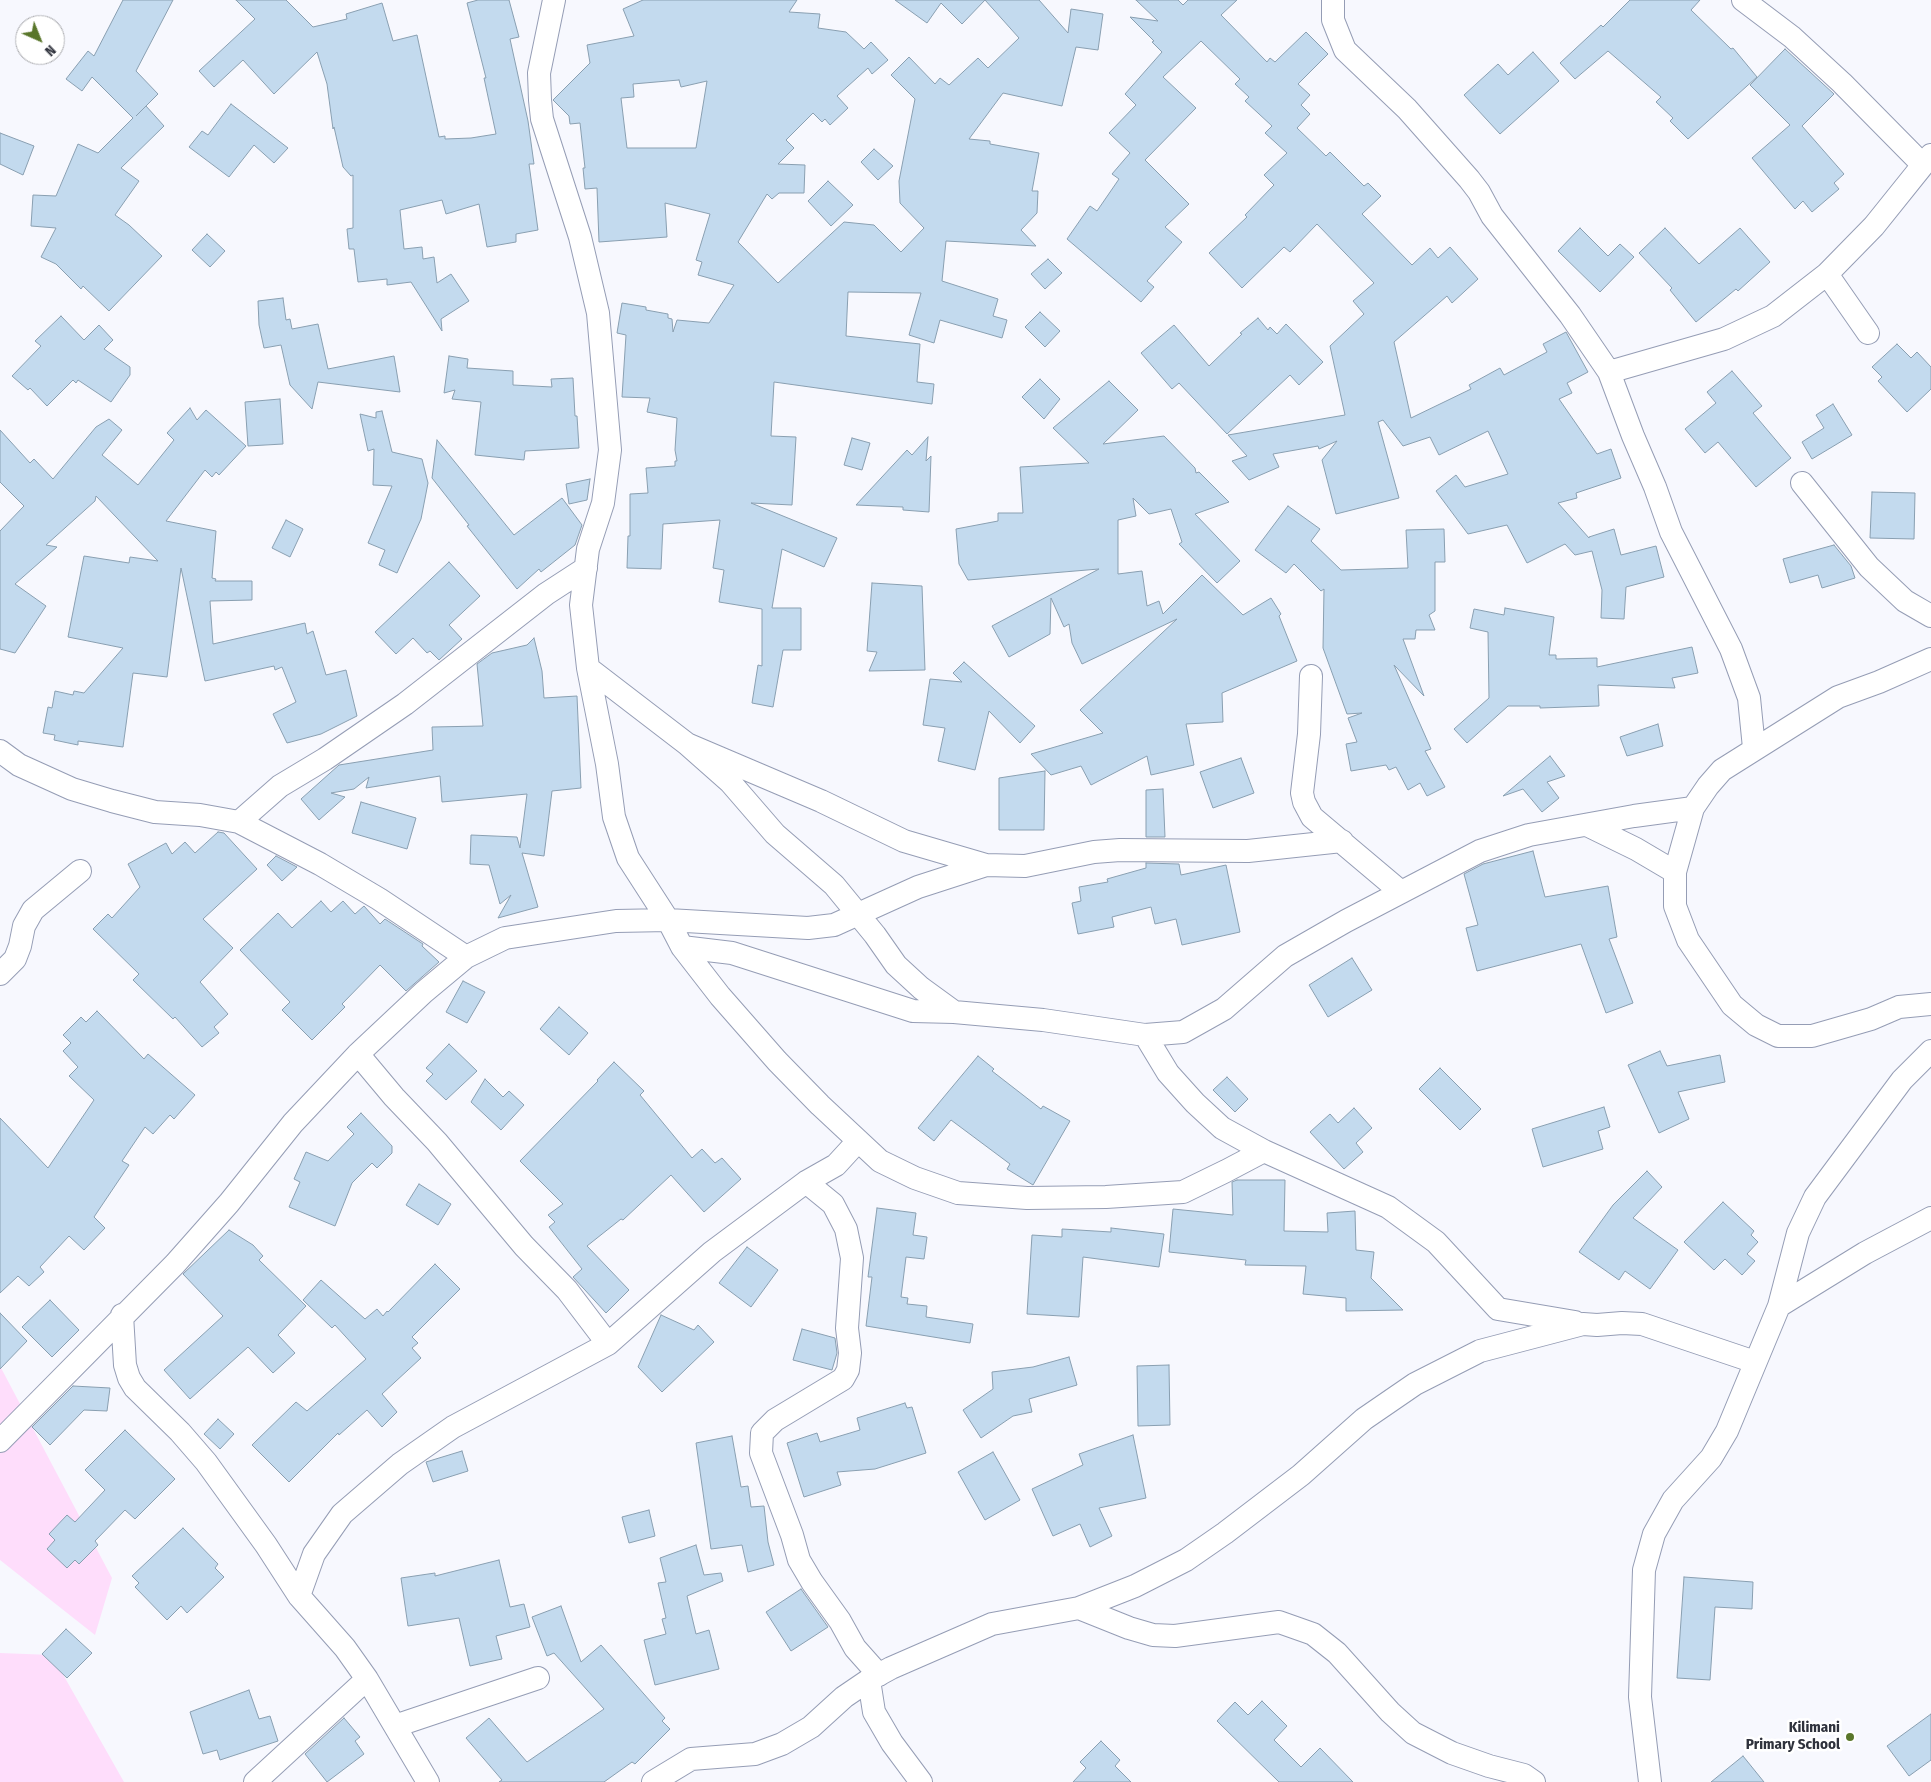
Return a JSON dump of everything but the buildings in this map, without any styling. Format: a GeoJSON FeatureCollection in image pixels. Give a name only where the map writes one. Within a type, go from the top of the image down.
{"type":"FeatureCollection","features":[{"type":"Feature","properties":{"kind":"street"},"geometry":{"type":"LineString","coordinates":[[554,0],[540,73],[542,119],[580,237],[598,313],[610,450],[603,503],[588,549],[581,606],[588,668],[607,764],[614,817],[628,858],[668,920],[682,947],[720,996],[777,1061],[880,1161],[915,1178],[958,1193],[1027,1198],[1106,1197],[1183,1192],[1226,1172],[1264,1151]]}},
{"type":"Feature","properties":{"kind":"street"},"geometry":{"type":"LineString","coordinates":[[1333,0],[1333,20],[1345,50],[1407,109],[1468,178],[1479,192],[1492,216],[1570,315],[1609,372],[1671,532],[1705,601],[1731,648],[1749,698],[1754,748]]}},
{"type":"Feature","properties":{"kind":"street"},"geometry":{"type":"LineString","coordinates":[[1609,372],[1724,339],[1773,316],[1827,274],[1874,226],[1927,160],[1792,37],[1743,0]]}},
{"type":"Feature","properties":{"kind":"street"},"geometry":{"type":"LineString","coordinates":[[1827,274],[1868,333]]}},
{"type":"Feature","properties":{"kind":"street"},"geometry":{"type":"LineString","coordinates":[[1802,483],[1870,567],[1905,601],[1931,616]]}},
{"type":"Feature","properties":{"kind":"street"},"geometry":{"type":"LineString","coordinates":[[239,822],[280,786],[325,759],[405,704],[546,594],[586,568]]}},
{"type":"Feature","properties":{"kind":"street"},"geometry":{"type":"LineString","coordinates":[[1931,659],[1879,682],[1838,697],[1754,748],[1722,770],[1692,808],[1675,872],[1676,906],[1688,940],[1732,1005],[1756,1025],[1778,1036],[1812,1036],[1871,1019],[1899,1006],[1931,1004]]}},
{"type":"Feature","properties":{"kind":"street"},"geometry":{"type":"LineString","coordinates":[[588,668],[687,744],[730,782],[775,834],[834,885],[896,965],[920,988],[954,1012]]}},
{"type":"Feature","properties":{"kind":"street"},"geometry":{"type":"LineString","coordinates":[[1312,676],[1309,734],[1303,780],[1304,802],[1312,817],[1401,892]]}},
{"type":"Feature","properties":{"kind":"street"},"geometry":{"type":"LineString","coordinates":[[687,744],[822,801],[904,841],[986,865],[1025,866],[1094,852],[1120,850],[1248,851],[1342,841]]}},
{"type":"Feature","properties":{"kind":"street"},"geometry":{"type":"LineString","coordinates":[[0,751],[19,765],[72,789],[112,801],[155,812],[200,815],[239,822],[320,864],[379,899],[466,957]]}},
{"type":"Feature","properties":{"kind":"street"},"geometry":{"type":"LineString","coordinates":[[682,947],[732,953],[913,1011],[954,1012],[1043,1020],[1144,1036],[1183,1032],[1224,1009],[1285,956],[1346,921],[1480,851],[1529,835],[1634,816],[1692,808]]}},
{"type":"Feature","properties":{"kind":"street"},"geometry":{"type":"LineString","coordinates":[[1587,825],[1636,849],[1675,872]]}},
{"type":"Feature","properties":{"kind":"street"},"geometry":{"type":"LineString","coordinates":[[0,1441],[122,1315],[175,1264],[230,1203],[293,1123],[358,1054],[424,992],[466,957],[505,938],[616,921],[668,920],[808,928],[834,925],[918,887],[986,865]]}},
{"type":"Feature","properties":{"kind":"street"},"geometry":{"type":"LineString","coordinates":[[0,974],[15,959],[24,926],[33,910],[80,871]]}},
{"type":"Feature","properties":{"kind":"street"},"geometry":{"type":"LineString","coordinates":[[1144,1036],[1168,1073],[1195,1103],[1222,1128],[1264,1151],[1388,1207],[1436,1242],[1498,1309],[1583,1324],[1642,1324],[1755,1362]]}},
{"type":"Feature","properties":{"kind":"street"},"geometry":{"type":"LineString","coordinates":[[1650,1782],[1640,1696],[1644,1570],[1654,1534],[1673,1500],[1711,1458],[1726,1431],[1779,1306],[1798,1233],[1815,1197],[1902,1080],[1931,1051]]}},
{"type":"Feature","properties":{"kind":"street"},"geometry":{"type":"LineString","coordinates":[[358,1054],[394,1097],[437,1142],[524,1246],[567,1290],[608,1344]]}},
{"type":"Feature","properties":{"kind":"street"},"geometry":{"type":"LineString","coordinates":[[299,1596],[314,1554],[342,1514],[400,1464],[453,1427],[608,1344],[712,1252],[806,1182],[836,1165],[858,1141]]}},
{"type":"Feature","properties":{"kind":"street"},"geometry":{"type":"LineString","coordinates":[[806,1182],[833,1204],[846,1230],[852,1258],[846,1328],[850,1353],[848,1370],[843,1379],[776,1420],[762,1433],[761,1453],[786,1518],[799,1560],[840,1621],[874,1677],[874,1712],[892,1743],[921,1782]]}},
{"type":"Feature","properties":{"kind":"street"},"geometry":{"type":"LineString","coordinates":[[1779,1306],[1865,1253],[1931,1218]]}},
{"type":"Feature","properties":{"kind":"street"},"geometry":{"type":"LineString","coordinates":[[122,1315],[125,1365],[129,1378],[135,1388],[180,1432],[206,1462],[266,1545],[299,1596],[346,1648],[367,1679],[428,1782]]}},
{"type":"Feature","properties":{"kind":"street"},"geometry":{"type":"LineString","coordinates":[[653,1782],[692,1759],[755,1754],[782,1744],[811,1727],[844,1697],[874,1677],[992,1624],[1079,1608],[1135,1586],[1186,1560],[1225,1533],[1302,1475],[1364,1419],[1415,1384],[1480,1351],[1583,1324]]}},
{"type":"Feature","properties":{"kind":"street"},"geometry":{"type":"LineString","coordinates":[[1079,1608],[1129,1628],[1153,1635],[1175,1636],[1279,1622],[1313,1634],[1337,1652],[1390,1712],[1413,1733],[1452,1753],[1489,1766],[1524,1775],[1534,1782]]}},
{"type":"Feature","properties":{"kind":"street"},"geometry":{"type":"LineString","coordinates":[[395,1726],[538,1678]]}},
{"type":"Feature","properties":{"kind":"street"},"geometry":{"type":"LineString","coordinates":[[255,1782],[367,1679]]}},
{"type":"Feature","properties":{"kind":"shaded area"},"geometry":{"type":"Polygon","coordinates":[[[0,1366],[112,1578],[95,1635],[0,1560],[0,1366]]]}},
{"type":"Feature","properties":{"kind":"shaded area"},"geometry":{"type":"Polygon","coordinates":[[[0,1653],[52,1655],[124,1782],[0,1782],[0,1653]]]}},
{"type":"Feature","properties":{"kind":"place","name":"Kilimani Primary School"},"geometry":{"type":"Point","coordinates":[1850,1737]}}]}
